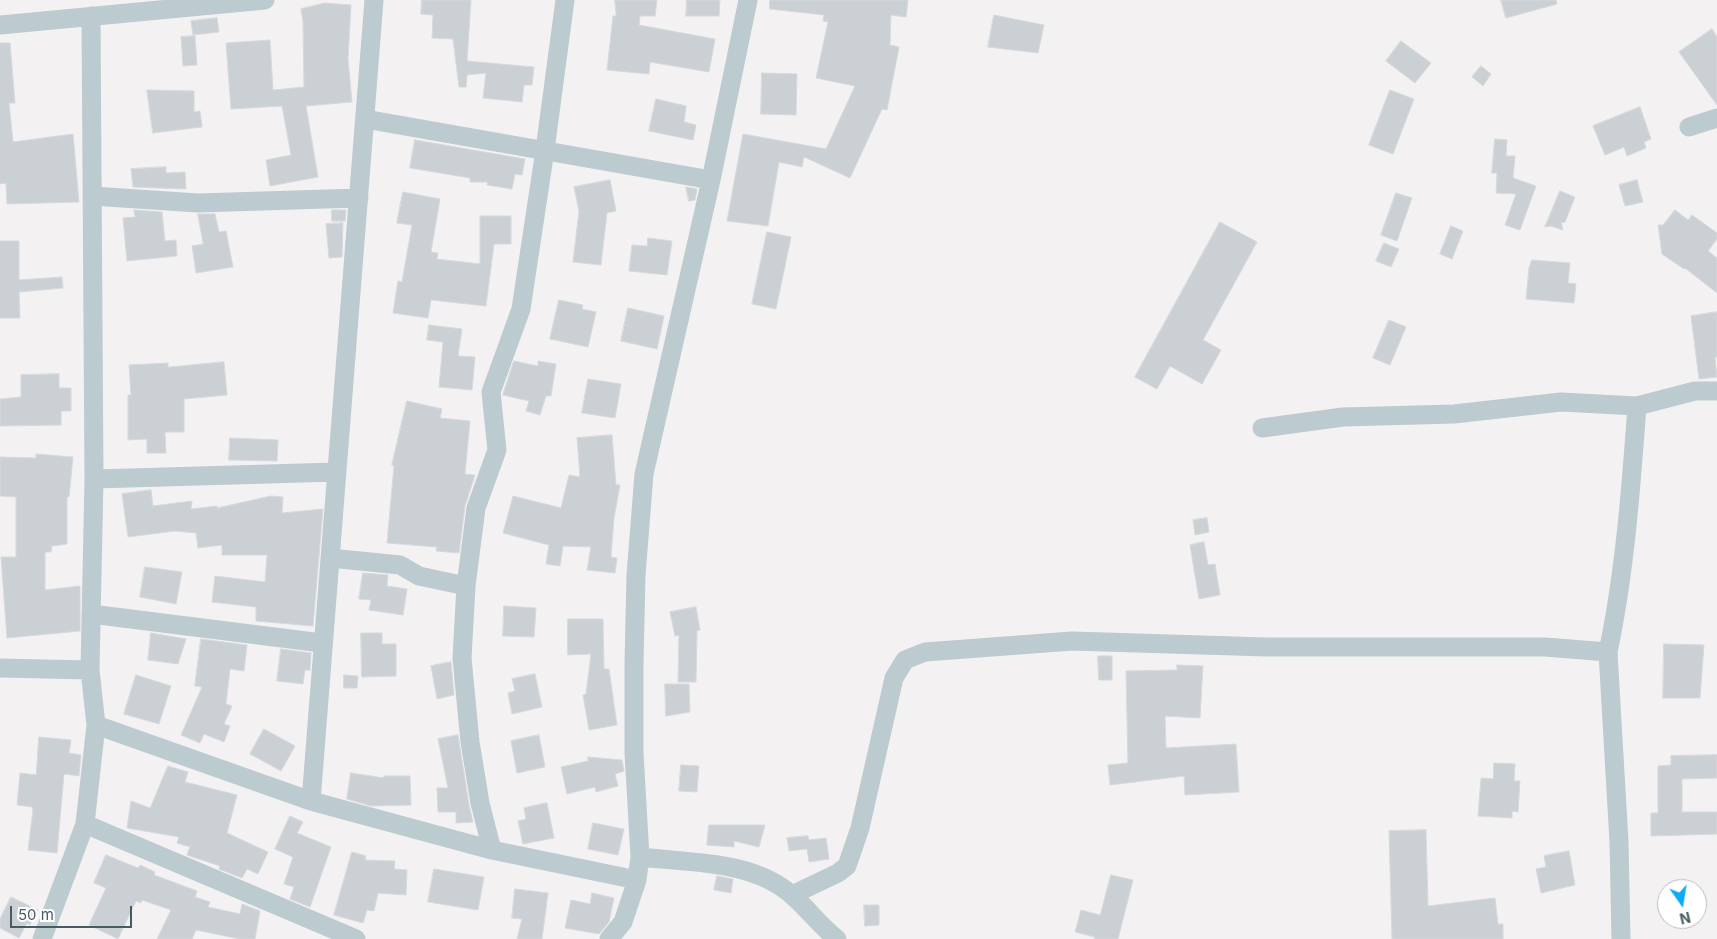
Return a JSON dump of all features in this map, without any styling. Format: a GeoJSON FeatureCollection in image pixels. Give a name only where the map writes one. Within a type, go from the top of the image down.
{"type":"FeatureCollection","features":[{"type":"Feature","properties":{"kind":"street"},"geometry":{"type":"LineString","coordinates":[[0,25],[91,16],[176,4],[265,0]]}},
{"type":"Feature","properties":{"kind":"street"},"geometry":{"type":"LineString","coordinates":[[311,801],[374,0]]}},
{"type":"Feature","properties":{"kind":"street"},"geometry":{"type":"LineString","coordinates":[[492,850],[480,803],[470,742],[462,658],[466,586],[476,508],[496,450],[491,392],[521,309],[565,0]]}},
{"type":"Feature","properties":{"kind":"street"},"geometry":{"type":"LineString","coordinates":[[609,939],[622,922],[637,880],[640,857],[634,753],[634,663],[636,575],[644,474],[711,180],[748,0]]}},
{"type":"Feature","properties":{"kind":"street"},"geometry":{"type":"LineString","coordinates":[[44,938],[85,824],[96,725],[90,670],[94,479],[91,16]]}},
{"type":"Feature","properties":{"kind":"street"},"geometry":{"type":"LineString","coordinates":[[1689,127],[1717,118]]}},
{"type":"Feature","properties":{"kind":"street"},"geometry":{"type":"LineString","coordinates":[[365,120],[711,180]]}},
{"type":"Feature","properties":{"kind":"street"},"geometry":{"type":"LineString","coordinates":[[92,196],[198,202],[358,198]]}},
{"type":"Feature","properties":{"kind":"street"},"geometry":{"type":"LineString","coordinates":[[1262,428],[1343,417],[1454,414],[1561,402],[1637,406],[1695,391],[1717,392]]}},
{"type":"Feature","properties":{"kind":"street"},"geometry":{"type":"LineString","coordinates":[[1621,939],[1619,842],[1608,652],[1616,613],[1627,523],[1637,406]]}},
{"type":"Feature","properties":{"kind":"street"},"geometry":{"type":"LineString","coordinates":[[94,479],[337,472]]}},
{"type":"Feature","properties":{"kind":"street"},"geometry":{"type":"LineString","coordinates":[[330,558],[400,565],[420,576],[466,586]]}},
{"type":"Feature","properties":{"kind":"street"},"geometry":{"type":"LineString","coordinates":[[91,614],[322,643]]}},
{"type":"Feature","properties":{"kind":"street"},"geometry":{"type":"LineString","coordinates":[[792,895],[838,873],[847,866],[860,828],[894,678],[906,660],[926,652],[1072,641],[1266,647],[1544,647],[1608,652]]}},
{"type":"Feature","properties":{"kind":"street"},"geometry":{"type":"LineString","coordinates":[[0,668],[90,670]]}},
{"type":"Feature","properties":{"kind":"street"},"geometry":{"type":"LineString","coordinates":[[96,725],[311,801],[492,850],[637,880]]}},
{"type":"Feature","properties":{"kind":"street"},"geometry":{"type":"LineString","coordinates":[[85,824],[356,939]]}},
{"type":"Feature","properties":{"kind":"street"},"geometry":{"type":"LineString","coordinates":[[640,857],[733,868],[758,874],[792,895],[828,936]]}},
{"type":"Feature","properties":{"kind":"building"},"geometry":{"type":"Polygon","coordinates":[[[422,0],[471,0],[467,61],[534,67],[532,85],[524,85],[522,102],[483,98],[486,73],[467,75],[466,87],[459,87],[453,39],[432,38],[433,15],[421,14],[422,0]]]}},
{"type":"Feature","properties":{"kind":"building"},"geometry":{"type":"Polygon","coordinates":[[[615,0],[657,0],[655,16],[640,16],[639,25],[715,39],[709,72],[650,62],[649,74],[607,70],[613,16],[616,16],[615,0]]]}},
{"type":"Feature","properties":{"kind":"building"},"geometry":{"type":"Polygon","coordinates":[[[687,0],[720,0],[719,16],[686,16],[687,0]]]}},
{"type":"Feature","properties":{"kind":"building"},"geometry":{"type":"Polygon","coordinates":[[[770,0],[908,0],[906,17],[891,15],[890,45],[899,47],[887,110],[882,109],[850,178],[804,157],[802,167],[779,162],[768,226],[727,221],[743,134],[826,149],[855,86],[816,78],[828,22],[823,21],[824,15],[770,9],[770,0]]]}},
{"type":"Feature","properties":{"kind":"building"},"geometry":{"type":"Polygon","coordinates":[[[1501,0],[1556,0],[1557,4],[1506,18],[1501,0]]]}},
{"type":"Feature","properties":{"kind":"building"},"geometry":{"type":"Polygon","coordinates":[[[325,3],[351,5],[348,59],[352,102],[306,106],[318,177],[270,186],[266,160],[291,155],[282,106],[231,109],[226,43],[270,40],[273,90],[304,87],[303,21],[301,9],[325,3]]]}},
{"type":"Feature","properties":{"kind":"building"},"geometry":{"type":"Polygon","coordinates":[[[994,15],[1044,25],[1038,53],[988,47],[994,15]]]}},
{"type":"Feature","properties":{"kind":"building"},"geometry":{"type":"Polygon","coordinates":[[[217,18],[219,32],[193,35],[191,21],[217,18]]]}},
{"type":"Feature","properties":{"kind":"building"},"geometry":{"type":"Polygon","coordinates":[[[1712,29],[1717,37],[1717,105],[1679,52],[1712,29]]]}},
{"type":"Feature","properties":{"kind":"building"},"geometry":{"type":"Polygon","coordinates":[[[195,36],[197,65],[183,66],[181,37],[195,36]]]}},
{"type":"Feature","properties":{"kind":"building"},"geometry":{"type":"Polygon","coordinates":[[[1401,41],[1431,63],[1415,83],[1386,61],[1401,41]]]}},
{"type":"Feature","properties":{"kind":"building"},"geometry":{"type":"Polygon","coordinates":[[[0,43],[10,43],[15,103],[9,103],[13,142],[73,134],[79,202],[7,204],[6,183],[0,184],[0,43]]]}},
{"type":"Feature","properties":{"kind":"building"},"geometry":{"type":"Polygon","coordinates":[[[1481,66],[1491,74],[1483,86],[1472,77],[1481,66]]]}},
{"type":"Feature","properties":{"kind":"building"},"geometry":{"type":"Polygon","coordinates":[[[762,73],[797,74],[796,115],[761,114],[762,73]]]}},
{"type":"Feature","properties":{"kind":"building"},"geometry":{"type":"Polygon","coordinates":[[[147,90],[194,91],[194,112],[200,111],[202,127],[153,133],[147,90]]]}},
{"type":"Feature","properties":{"kind":"building"},"geometry":{"type":"Polygon","coordinates":[[[1390,90],[1414,99],[1393,154],[1369,145],[1390,90]]]}},
{"type":"Feature","properties":{"kind":"building"},"geometry":{"type":"Polygon","coordinates":[[[656,99],[686,106],[684,122],[696,125],[693,140],[649,131],[656,99]]]}},
{"type":"Feature","properties":{"kind":"building"},"geometry":{"type":"Polygon","coordinates":[[[1640,107],[1651,139],[1644,142],[1646,148],[1627,156],[1624,147],[1605,155],[1593,126],[1640,107]]]}},
{"type":"Feature","properties":{"kind":"building"},"geometry":{"type":"Polygon","coordinates":[[[1495,139],[1507,140],[1506,156],[1515,156],[1513,178],[1536,186],[1520,230],[1505,225],[1516,194],[1496,193],[1497,173],[1492,173],[1495,139]]]}},
{"type":"Feature","properties":{"kind":"building"},"geometry":{"type":"Polygon","coordinates":[[[415,140],[525,159],[522,175],[515,174],[512,189],[487,185],[488,182],[470,182],[470,178],[410,168],[415,140]]]}},
{"type":"Feature","properties":{"kind":"building"},"geometry":{"type":"Polygon","coordinates":[[[166,167],[166,173],[185,172],[186,189],[133,187],[131,169],[166,167]]]}},
{"type":"Feature","properties":{"kind":"building"},"geometry":{"type":"Polygon","coordinates":[[[610,180],[616,211],[607,213],[601,265],[573,262],[579,211],[574,187],[610,180]]]}},
{"type":"Feature","properties":{"kind":"building"},"geometry":{"type":"Polygon","coordinates":[[[1637,180],[1643,202],[1625,206],[1619,185],[1637,180]]]}},
{"type":"Feature","properties":{"kind":"building"},"geometry":{"type":"Polygon","coordinates":[[[686,187],[697,189],[695,200],[689,201],[686,187]]]}},
{"type":"Feature","properties":{"kind":"building"},"geometry":{"type":"Polygon","coordinates":[[[1560,191],[1575,197],[1565,222],[1561,223],[1563,230],[1551,226],[1545,227],[1560,191]]]}},
{"type":"Feature","properties":{"kind":"building"},"geometry":{"type":"Polygon","coordinates":[[[403,192],[440,199],[431,252],[438,253],[437,259],[480,264],[480,216],[511,216],[511,244],[494,244],[486,306],[431,300],[428,318],[393,313],[398,281],[402,282],[412,225],[397,223],[403,192]]]}},
{"type":"Feature","properties":{"kind":"building"},"geometry":{"type":"Polygon","coordinates":[[[1396,193],[1412,198],[1397,241],[1381,235],[1396,193]]]}},
{"type":"Feature","properties":{"kind":"building"},"geometry":{"type":"Polygon","coordinates":[[[134,210],[162,212],[165,241],[176,240],[177,256],[127,261],[123,218],[135,217],[134,210]]]}},
{"type":"Feature","properties":{"kind":"building"},"geometry":{"type":"Polygon","coordinates":[[[332,210],[346,210],[345,221],[332,221],[332,210]]]}},
{"type":"Feature","properties":{"kind":"building"},"geometry":{"type":"Polygon","coordinates":[[[1675,210],[1688,220],[1692,215],[1717,233],[1717,239],[1708,251],[1717,258],[1717,293],[1685,268],[1662,254],[1658,225],[1663,225],[1675,210]]]}},
{"type":"Feature","properties":{"kind":"building"},"geometry":{"type":"Polygon","coordinates":[[[198,214],[215,214],[219,232],[226,231],[233,267],[196,273],[192,246],[203,244],[198,214]]]}},
{"type":"Feature","properties":{"kind":"building"},"geometry":{"type":"Polygon","coordinates":[[[1220,222],[1257,242],[1203,340],[1221,350],[1202,384],[1170,366],[1157,389],[1135,377],[1220,222]]]}},
{"type":"Feature","properties":{"kind":"building"},"geometry":{"type":"Polygon","coordinates":[[[343,223],[342,257],[329,258],[326,224],[343,223]]]}},
{"type":"Feature","properties":{"kind":"building"},"geometry":{"type":"Polygon","coordinates":[[[1451,226],[1463,231],[1452,259],[1440,254],[1451,226]]]}},
{"type":"Feature","properties":{"kind":"building"},"geometry":{"type":"Polygon","coordinates":[[[767,232],[791,237],[776,309],[752,304],[767,232]]]}},
{"type":"Feature","properties":{"kind":"building"},"geometry":{"type":"Polygon","coordinates":[[[648,238],[672,241],[667,275],[629,271],[632,245],[647,246],[648,238]]]}},
{"type":"Feature","properties":{"kind":"building"},"geometry":{"type":"Polygon","coordinates":[[[0,241],[19,241],[19,280],[62,277],[63,288],[19,292],[20,318],[0,318],[0,241]]]}},
{"type":"Feature","properties":{"kind":"building"},"geometry":{"type":"Polygon","coordinates":[[[1384,243],[1399,249],[1391,267],[1376,261],[1384,243]]]}},
{"type":"Feature","properties":{"kind":"building"},"geometry":{"type":"Polygon","coordinates":[[[1532,260],[1570,263],[1568,283],[1576,284],[1574,303],[1526,299],[1529,268],[1532,260]]]}},
{"type":"Feature","properties":{"kind":"building"},"geometry":{"type":"Polygon","coordinates":[[[559,300],[583,305],[582,309],[596,312],[588,347],[550,339],[559,300]]]}},
{"type":"Feature","properties":{"kind":"building"},"geometry":{"type":"Polygon","coordinates":[[[628,308],[664,316],[657,349],[621,341],[628,308]]]}},
{"type":"Feature","properties":{"kind":"building"},"geometry":{"type":"Polygon","coordinates":[[[1717,312],[1717,357],[1715,357],[1717,377],[1699,379],[1691,316],[1717,312]]]}},
{"type":"Feature","properties":{"kind":"building"},"geometry":{"type":"Polygon","coordinates":[[[1389,320],[1406,327],[1390,365],[1373,358],[1389,320]]]}},
{"type":"Feature","properties":{"kind":"building"},"geometry":{"type":"Polygon","coordinates":[[[429,325],[462,329],[458,356],[475,357],[472,390],[439,387],[443,342],[427,340],[429,325]]]}},
{"type":"Feature","properties":{"kind":"building"},"geometry":{"type":"Polygon","coordinates":[[[514,361],[538,366],[538,361],[556,364],[551,396],[546,396],[540,415],[526,411],[529,401],[503,395],[514,361]]]}},
{"type":"Feature","properties":{"kind":"building"},"geometry":{"type":"Polygon","coordinates":[[[224,362],[227,395],[184,399],[184,432],[165,432],[166,453],[147,453],[147,439],[128,440],[128,395],[131,395],[129,365],[168,363],[168,367],[224,362]]]}},
{"type":"Feature","properties":{"kind":"building"},"geometry":{"type":"Polygon","coordinates":[[[59,374],[59,388],[71,388],[71,411],[61,411],[61,425],[0,426],[0,399],[21,397],[21,375],[59,374]]]}},
{"type":"Feature","properties":{"kind":"building"},"geometry":{"type":"Polygon","coordinates":[[[588,379],[621,384],[615,418],[582,413],[588,379]]]}},
{"type":"Feature","properties":{"kind":"building"},"geometry":{"type":"Polygon","coordinates":[[[407,401],[442,409],[440,418],[470,421],[465,474],[475,475],[465,506],[459,553],[436,551],[437,547],[387,543],[394,466],[392,465],[407,401]]]}},
{"type":"Feature","properties":{"kind":"building"},"geometry":{"type":"Polygon","coordinates":[[[612,435],[616,485],[620,485],[614,518],[611,557],[617,558],[615,573],[587,570],[591,547],[563,546],[560,566],[546,564],[549,545],[503,533],[513,496],[561,508],[569,475],[580,477],[577,438],[612,435]]]}},
{"type":"Feature","properties":{"kind":"building"},"geometry":{"type":"Polygon","coordinates":[[[230,438],[278,440],[277,461],[229,460],[230,438]]]}},
{"type":"Feature","properties":{"kind":"building"},"geometry":{"type":"Polygon","coordinates":[[[36,454],[73,457],[69,497],[67,497],[67,544],[52,546],[51,552],[45,552],[45,590],[80,586],[80,631],[7,638],[1,557],[16,557],[16,497],[0,496],[0,457],[36,458],[36,454]]]}},
{"type":"Feature","properties":{"kind":"building"},"geometry":{"type":"Polygon","coordinates":[[[151,490],[153,506],[192,501],[191,509],[217,506],[217,508],[271,496],[283,497],[282,513],[323,509],[313,626],[256,621],[256,607],[212,602],[215,576],[265,582],[267,555],[222,555],[222,545],[198,548],[196,533],[175,531],[128,537],[122,494],[151,490]]]}},
{"type":"Feature","properties":{"kind":"building"},"geometry":{"type":"Polygon","coordinates":[[[1207,518],[1209,532],[1195,535],[1193,520],[1207,518]]]}},
{"type":"Feature","properties":{"kind":"building"},"geometry":{"type":"Polygon","coordinates":[[[1204,542],[1208,565],[1215,564],[1220,595],[1199,599],[1190,545],[1204,542]]]}},
{"type":"Feature","properties":{"kind":"building"},"geometry":{"type":"Polygon","coordinates":[[[145,567],[182,572],[176,604],[140,597],[145,567]]]}},
{"type":"Feature","properties":{"kind":"building"},"geometry":{"type":"Polygon","coordinates":[[[363,573],[388,575],[387,586],[407,589],[403,615],[369,610],[371,600],[359,599],[363,573]]]}},
{"type":"Feature","properties":{"kind":"building"},"geometry":{"type":"Polygon","coordinates":[[[504,606],[536,608],[534,637],[503,636],[504,606]]]}},
{"type":"Feature","properties":{"kind":"building"},"geometry":{"type":"Polygon","coordinates":[[[696,607],[700,630],[697,631],[696,682],[678,682],[679,635],[675,636],[670,612],[696,607]]]}},
{"type":"Feature","properties":{"kind":"building"},"geometry":{"type":"Polygon","coordinates":[[[568,619],[603,619],[604,669],[609,669],[617,725],[589,730],[583,695],[586,694],[591,654],[568,655],[568,619]]]}},
{"type":"Feature","properties":{"kind":"building"},"geometry":{"type":"Polygon","coordinates":[[[151,633],[186,639],[178,664],[148,660],[151,633]]]}},
{"type":"Feature","properties":{"kind":"building"},"geometry":{"type":"Polygon","coordinates":[[[361,633],[382,633],[382,644],[396,644],[396,676],[362,677],[361,633]]]}},
{"type":"Feature","properties":{"kind":"building"},"geometry":{"type":"Polygon","coordinates":[[[201,639],[247,645],[244,671],[230,669],[226,704],[232,706],[224,724],[230,726],[224,742],[204,734],[200,743],[181,735],[202,687],[195,686],[201,639]]]}},
{"type":"Feature","properties":{"kind":"building"},"geometry":{"type":"Polygon","coordinates":[[[1664,644],[1704,645],[1700,698],[1663,698],[1664,644]]]}},
{"type":"Feature","properties":{"kind":"building"},"geometry":{"type":"Polygon","coordinates":[[[281,649],[311,653],[310,670],[305,670],[303,684],[277,681],[281,649]]]}},
{"type":"Feature","properties":{"kind":"building"},"geometry":{"type":"Polygon","coordinates":[[[1098,656],[1112,656],[1112,680],[1099,680],[1098,656]]]}},
{"type":"Feature","properties":{"kind":"building"},"geometry":{"type":"Polygon","coordinates":[[[451,662],[454,695],[437,699],[431,666],[451,662]]]}},
{"type":"Feature","properties":{"kind":"building"},"geometry":{"type":"Polygon","coordinates":[[[1177,665],[1203,666],[1200,718],[1165,716],[1166,748],[1236,744],[1239,792],[1185,795],[1184,776],[1110,785],[1108,765],[1128,763],[1126,671],[1177,670],[1177,665]]]}},
{"type":"Feature","properties":{"kind":"building"},"geometry":{"type":"Polygon","coordinates":[[[535,674],[542,707],[512,714],[508,693],[515,691],[512,679],[535,674]]]}},
{"type":"Feature","properties":{"kind":"building"},"geometry":{"type":"Polygon","coordinates":[[[136,675],[171,686],[159,724],[124,714],[136,675]]]}},
{"type":"Feature","properties":{"kind":"building"},"geometry":{"type":"Polygon","coordinates":[[[344,675],[358,676],[357,688],[344,688],[344,675]]]}},
{"type":"Feature","properties":{"kind":"building"},"geometry":{"type":"Polygon","coordinates":[[[665,684],[689,684],[690,712],[666,716],[665,684]]]}},
{"type":"Feature","properties":{"kind":"building"},"geometry":{"type":"Polygon","coordinates":[[[264,729],[295,746],[281,771],[250,754],[264,729]]]}},
{"type":"Feature","properties":{"kind":"building"},"geometry":{"type":"Polygon","coordinates":[[[458,735],[473,822],[456,823],[456,812],[438,812],[437,788],[448,788],[438,739],[458,735]]]}},
{"type":"Feature","properties":{"kind":"building"},"geometry":{"type":"Polygon","coordinates":[[[539,735],[545,767],[517,773],[511,741],[539,735]]]}},
{"type":"Feature","properties":{"kind":"building"},"geometry":{"type":"Polygon","coordinates":[[[39,737],[71,740],[69,753],[81,755],[79,776],[64,774],[57,853],[28,850],[33,810],[32,807],[17,805],[20,773],[36,775],[39,737]]]}},
{"type":"Feature","properties":{"kind":"building"},"geometry":{"type":"Polygon","coordinates":[[[1717,755],[1717,778],[1682,779],[1682,812],[1717,812],[1717,834],[1651,836],[1651,813],[1658,813],[1658,766],[1671,765],[1671,756],[1717,755]]]}},
{"type":"Feature","properties":{"kind":"building"},"geometry":{"type":"Polygon","coordinates":[[[588,757],[622,760],[624,771],[615,774],[618,786],[596,792],[595,787],[567,794],[561,767],[588,761],[588,757]]]}},
{"type":"Feature","properties":{"kind":"building"},"geometry":{"type":"Polygon","coordinates":[[[1494,763],[1515,764],[1514,781],[1520,781],[1518,812],[1512,811],[1512,818],[1478,816],[1481,778],[1493,779],[1494,763]]]}},
{"type":"Feature","properties":{"kind":"building"},"geometry":{"type":"Polygon","coordinates":[[[681,765],[699,766],[697,792],[679,791],[681,765]]]}},
{"type":"Feature","properties":{"kind":"building"},"geometry":{"type":"Polygon","coordinates":[[[168,766],[188,772],[185,782],[237,795],[227,833],[268,852],[258,874],[247,869],[242,878],[219,869],[220,866],[187,855],[190,847],[177,843],[179,837],[127,828],[131,801],[150,808],[168,766]]]}},
{"type":"Feature","properties":{"kind":"building"},"geometry":{"type":"Polygon","coordinates":[[[351,773],[384,778],[384,776],[410,776],[411,805],[371,806],[347,799],[351,773]]]}},
{"type":"Feature","properties":{"kind":"building"},"geometry":{"type":"Polygon","coordinates":[[[547,803],[554,838],[523,844],[518,821],[526,819],[524,808],[547,803]]]}},
{"type":"Feature","properties":{"kind":"building"},"geometry":{"type":"Polygon","coordinates":[[[290,816],[303,822],[297,833],[331,847],[310,907],[290,899],[294,887],[284,884],[293,857],[275,849],[290,816]]]}},
{"type":"Feature","properties":{"kind":"building"},"geometry":{"type":"Polygon","coordinates":[[[593,823],[624,829],[618,855],[588,849],[593,823]]]}},
{"type":"Feature","properties":{"kind":"building"},"geometry":{"type":"Polygon","coordinates":[[[709,825],[765,825],[759,847],[734,841],[734,847],[707,845],[709,825]]]}},
{"type":"Feature","properties":{"kind":"building"},"geometry":{"type":"Polygon","coordinates":[[[1426,830],[1428,906],[1495,898],[1498,924],[1503,924],[1503,939],[1392,939],[1389,831],[1426,830]]]}},
{"type":"Feature","properties":{"kind":"building"},"geometry":{"type":"Polygon","coordinates":[[[808,836],[809,840],[826,838],[829,859],[809,862],[807,849],[789,851],[787,838],[808,836]]]}},
{"type":"Feature","properties":{"kind":"building"},"geometry":{"type":"Polygon","coordinates":[[[1569,851],[1575,885],[1541,893],[1536,869],[1546,867],[1544,856],[1569,851]]]}},
{"type":"Feature","properties":{"kind":"building"},"geometry":{"type":"Polygon","coordinates":[[[352,852],[366,856],[365,860],[395,861],[394,869],[407,870],[406,895],[378,893],[374,911],[367,910],[363,923],[334,915],[352,852]]]}},
{"type":"Feature","properties":{"kind":"building"},"geometry":{"type":"Polygon","coordinates":[[[106,855],[138,868],[140,865],[155,872],[154,875],[197,891],[195,897],[210,902],[208,907],[240,914],[242,904],[260,911],[255,939],[240,939],[196,930],[192,939],[157,939],[171,910],[142,900],[141,903],[136,901],[118,939],[89,925],[106,888],[94,883],[106,855]]]}},
{"type":"Feature","properties":{"kind":"building"},"geometry":{"type":"Polygon","coordinates":[[[434,869],[484,877],[478,910],[428,902],[434,869]]]}},
{"type":"Feature","properties":{"kind":"building"},"geometry":{"type":"Polygon","coordinates":[[[1111,875],[1133,880],[1118,939],[1094,939],[1095,937],[1075,932],[1081,910],[1100,915],[1111,875]]]}},
{"type":"Feature","properties":{"kind":"building"},"geometry":{"type":"Polygon","coordinates":[[[717,876],[733,879],[731,893],[714,890],[717,876]]]}},
{"type":"Feature","properties":{"kind":"building"},"geometry":{"type":"Polygon","coordinates":[[[515,889],[548,893],[542,939],[517,939],[522,919],[512,918],[515,889]]]}},
{"type":"Feature","properties":{"kind":"building"},"geometry":{"type":"Polygon","coordinates":[[[592,893],[614,898],[609,922],[599,934],[565,928],[571,900],[590,904],[592,893]]]}},
{"type":"Feature","properties":{"kind":"building"},"geometry":{"type":"Polygon","coordinates":[[[11,897],[38,910],[30,925],[27,923],[19,938],[0,928],[0,919],[11,897]]]}},
{"type":"Feature","properties":{"kind":"building"},"geometry":{"type":"Polygon","coordinates":[[[864,905],[879,905],[879,925],[865,926],[864,905]]]}}]}
